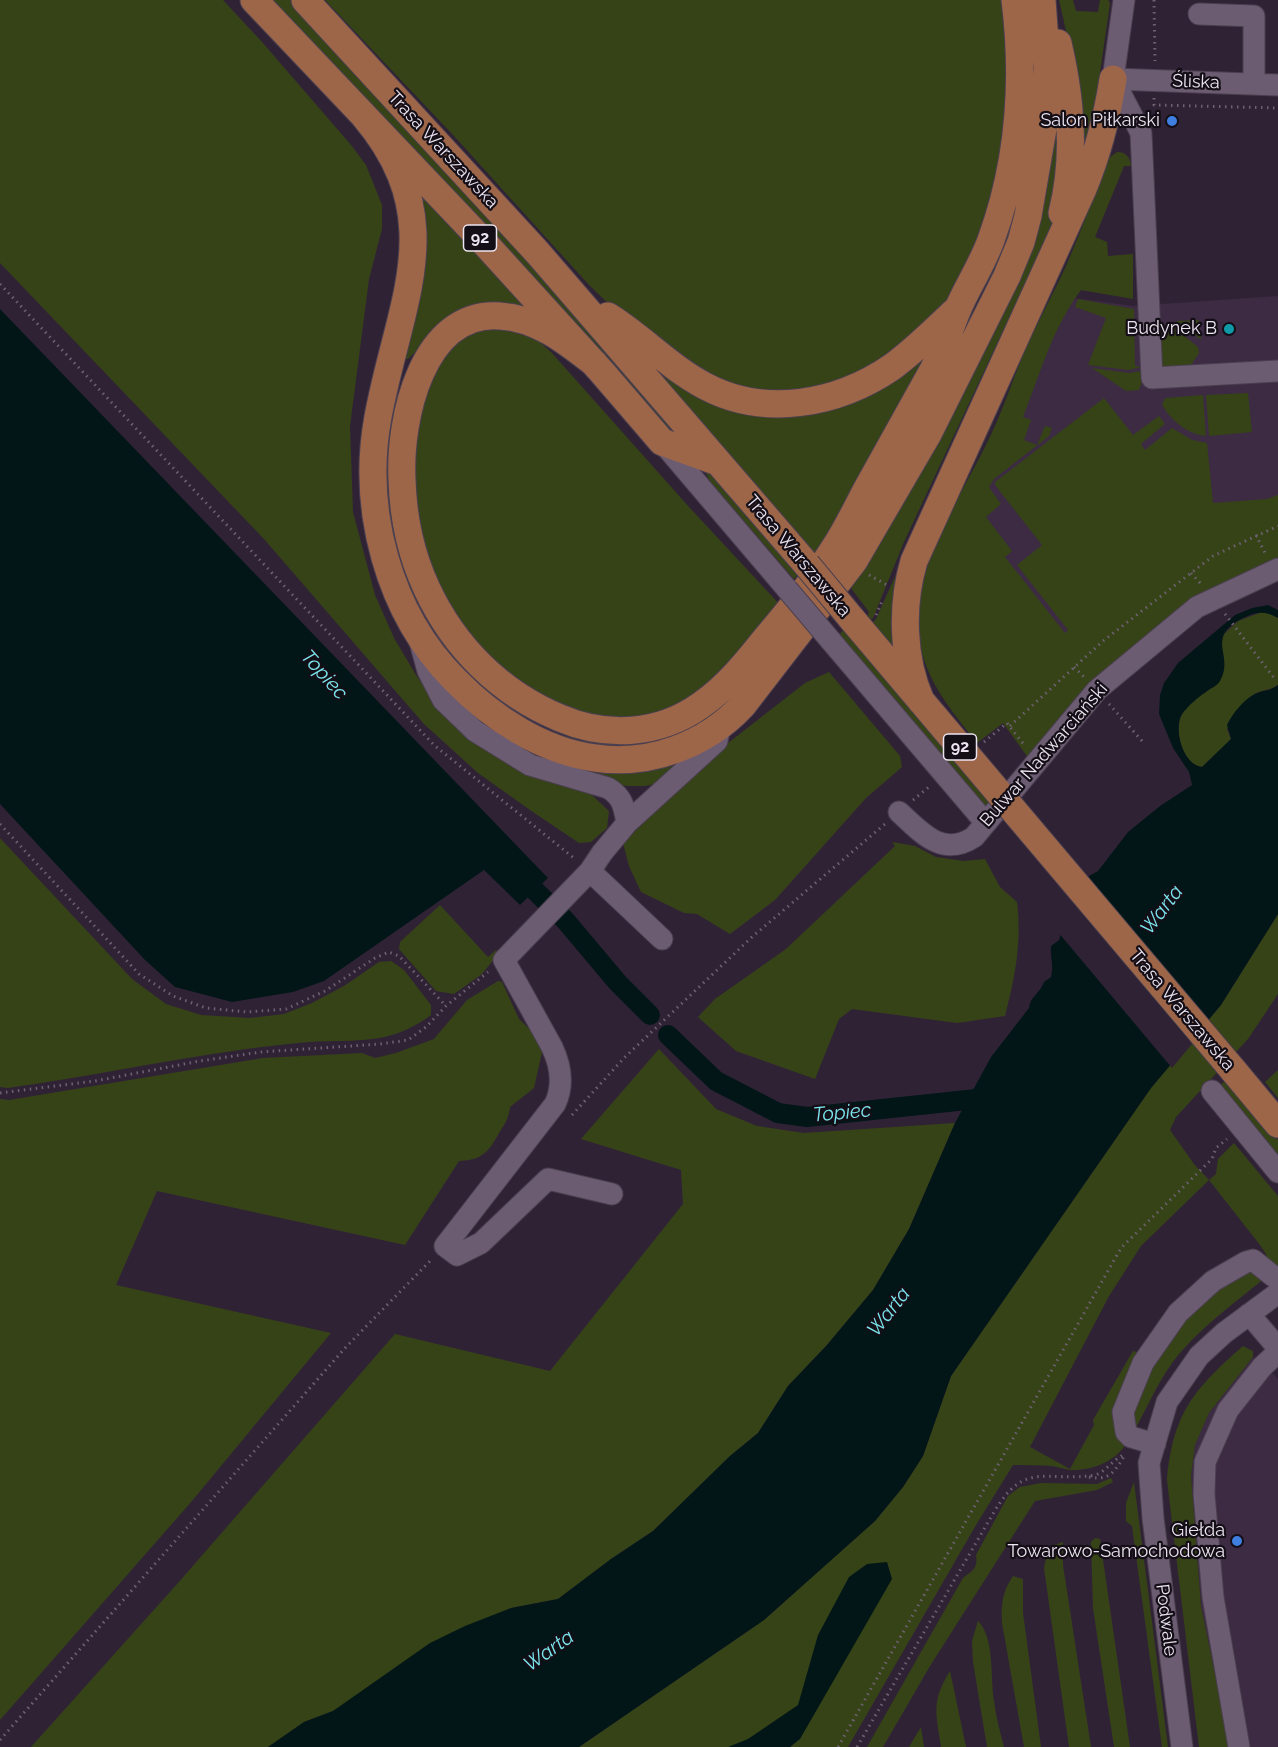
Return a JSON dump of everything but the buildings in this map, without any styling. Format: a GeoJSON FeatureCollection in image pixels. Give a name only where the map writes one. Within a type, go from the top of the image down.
{"type":"FeatureCollection","features":[{"type":"Feature","properties":{"kind":"main road","name":"Trasa Warszawska"},"geometry":{"type":"LineString","coordinates":[[254,0],[440,195],[594,363],[662,442],[719,462],[807,565],[862,619],[921,701],[1278,1124]]}},
{"type":"Feature","properties":{"kind":"main road","name":"Trasa Warszawska"},"geometry":{"type":"LineString","coordinates":[[305,0],[576,297],[691,453]]}},
{"type":"Feature","properties":{"kind":"main road"},"geometry":{"type":"LineString","coordinates":[[364,116],[380,135],[399,170],[406,192],[413,230],[413,265],[375,436],[373,467],[374,499],[381,542],[392,580],[416,630],[442,667],[477,701],[519,730],[565,751],[602,759],[642,759],[681,748],[732,717],[753,694],[854,561],[929,404],[957,309],[977,273],[991,240],[1008,181],[1018,122],[1020,89],[1015,0]]}},
{"type":"Feature","properties":{"kind":"main road"},"geometry":{"type":"LineString","coordinates":[[594,363],[564,340],[543,328],[514,318],[496,315],[475,318],[455,328],[442,338],[426,362],[408,411],[401,468],[405,519],[426,588],[446,625],[479,665],[503,686],[533,705],[564,720],[595,730],[638,731],[678,718],[700,706],[738,673],[788,613],[929,404],[1007,276],[1021,242],[1028,216],[1041,148],[1045,105],[1046,49],[1042,0]]}},
{"type":"Feature","properties":{"kind":"main road"},"geometry":{"type":"LineString","coordinates":[[1045,275],[1064,202],[1070,140],[1066,82],[1047,0]]}},
{"type":"Feature","properties":{"kind":"main road"},"geometry":{"type":"LineString","coordinates":[[921,701],[910,663],[906,626],[906,599],[914,561],[1045,275],[1098,150],[1113,79]]}},
{"type":"Feature","properties":{"kind":"main road"},"geometry":{"type":"LineString","coordinates":[[576,297],[623,326],[668,362],[707,387],[730,396],[772,404],[817,400],[862,384],[903,358],[957,309]]}},
{"type":"Feature","properties":{"kind":"street"},"geometry":{"type":"LineString","coordinates":[[1124,0],[1113,79],[1141,133],[1152,378],[1278,371]]}},
{"type":"Feature","properties":{"kind":"street"},"geometry":{"type":"LineString","coordinates":[[1199,14],[1254,16],[1254,84]]}},
{"type":"Feature","properties":{"kind":"street","name":"Śliska"},"geometry":{"type":"LineString","coordinates":[[1113,79],[1278,85]]}},
{"type":"Feature","properties":{"kind":"street"},"geometry":{"type":"LineString","coordinates":[[389,372],[426,362]]}},
{"type":"Feature","properties":{"kind":"street","name":"Trasa Warszawska"},"geometry":{"type":"LineString","coordinates":[[691,453],[787,589],[979,815]]}},
{"type":"Feature","properties":{"kind":"street","name":"Bulwar Nadwarciański"},"geometry":{"type":"LineString","coordinates":[[899,812],[926,837],[938,843],[951,844],[974,837],[1097,690],[1197,607],[1278,568]]}},
{"type":"Feature","properties":{"kind":"street"},"geometry":{"type":"LineString","coordinates":[[416,630],[428,671],[443,700],[475,731],[530,765],[608,788],[617,794],[627,823]]}},
{"type":"Feature","properties":{"kind":"street"},"geometry":{"type":"LineString","coordinates":[[612,1194],[548,1179],[481,1243],[457,1255],[445,1246],[555,1104],[561,1086],[558,1061],[552,1047],[504,960],[590,871],[627,823],[717,741],[720,726]]}},
{"type":"Feature","properties":{"kind":"street"},"geometry":{"type":"LineString","coordinates":[[590,871],[662,939]]}},
{"type":"Feature","properties":{"kind":"street","name":"Trasa Warszawska"},"geometry":{"type":"LineString","coordinates":[[1212,1091],[1278,1172]]}},
{"type":"Feature","properties":{"kind":"street"},"geometry":{"type":"LineString","coordinates":[[1155,1444],[1131,1437],[1126,1432],[1123,1413],[1143,1363],[1178,1313],[1213,1281],[1253,1260],[1275,1285]]}},
{"type":"Feature","properties":{"kind":"street","name":"Podwale"},"geometry":{"type":"LineString","coordinates":[[1182,1747],[1153,1518],[1149,1463],[1167,1402],[1199,1356],[1249,1314],[1275,1285]]}},
{"type":"Feature","properties":{"kind":"street"},"geometry":{"type":"LineString","coordinates":[[1239,1747],[1212,1597],[1204,1494],[1205,1462],[1228,1410],[1278,1350],[1249,1314]]}},
{"type":"Feature","properties":{"kind":"path"},"geometry":{"type":"LineString","coordinates":[[1154,0],[1155,71]]}},
{"type":"Feature","properties":{"kind":"path"},"geometry":{"type":"LineString","coordinates":[[1154,93],[1154,105],[1278,108]]}},
{"type":"Feature","properties":{"kind":"path"},"geometry":{"type":"LineString","coordinates":[[0,284],[434,745],[590,871]]}},
{"type":"Feature","properties":{"kind":"path"},"geometry":{"type":"LineString","coordinates":[[1010,726],[1103,641],[1213,556],[1278,526]]}},
{"type":"Feature","properties":{"kind":"path"},"geometry":{"type":"LineString","coordinates":[[861,571],[889,586]]}},
{"type":"Feature","properties":{"kind":"path"},"geometry":{"type":"LineString","coordinates":[[1191,573],[1195,577]]}},
{"type":"Feature","properties":{"kind":"path"},"geometry":{"type":"LineString","coordinates":[[862,619],[884,596]]}},
{"type":"Feature","properties":{"kind":"path"},"geometry":{"type":"LineString","coordinates":[[1214,599],[1275,679]]}},
{"type":"Feature","properties":{"kind":"path"},"geometry":{"type":"LineString","coordinates":[[1097,690],[1143,742]]}},
{"type":"Feature","properties":{"kind":"path"},"geometry":{"type":"LineString","coordinates":[[978,748],[1007,723],[1038,762]]}},
{"type":"Feature","properties":{"kind":"path"},"geometry":{"type":"LineString","coordinates":[[569,1119],[624,1058],[752,937],[937,781]]}},
{"type":"Feature","properties":{"kind":"path"},"geometry":{"type":"LineString","coordinates":[[0,824],[139,974],[173,996],[206,1008],[248,1012],[286,1009],[325,991],[375,958],[389,952],[399,956],[446,1006]]}},
{"type":"Feature","properties":{"kind":"path"},"geometry":{"type":"LineString","coordinates":[[0,1093],[95,1081],[261,1052],[408,1040],[504,960]]}},
{"type":"Feature","properties":{"kind":"path"},"geometry":{"type":"LineString","coordinates":[[838,1747],[1121,1248],[1212,1159],[1216,1148],[1233,1134]]}},
{"type":"Feature","properties":{"kind":"path"},"geometry":{"type":"LineString","coordinates":[[0,1740],[346,1347],[445,1246]]}},
{"type":"Feature","properties":{"kind":"path"},"geometry":{"type":"LineString","coordinates":[[857,1747],[994,1512],[1011,1487],[1017,1482],[1032,1477],[1085,1476]]}},
{"type":"Feature","properties":{"kind":"shaded area"},"geometry":{"type":"Polygon","coordinates":[[[1278,296],[1278,503],[1056,650],[975,521],[1066,297],[1133,306],[1278,296]]]}},
{"type":"Feature","properties":{"kind":"shaded area","name":"Giełda Towarowo-Samochodowa"},"geometry":{"type":"Polygon","coordinates":[[[1253,1357],[1268,1374],[1274,1374],[1278,1379],[1278,1747],[1230,1747],[1201,1606],[1191,1476],[1195,1445],[1209,1413],[1253,1357]]]}},
{"type":"Feature","properties":{"kind":"green space"},"geometry":{"type":"Polygon","coordinates":[[[0,0],[223,0],[262,42],[366,165],[382,205],[382,229],[369,279],[350,426],[353,512],[375,595],[394,638],[416,675],[446,717],[494,755],[579,783],[609,811],[607,828],[591,842],[579,843],[530,810],[478,773],[424,724],[264,539],[0,263],[0,0]]]}},
{"type":"Feature","properties":{"kind":"green space"},"geometry":{"type":"Polygon","coordinates":[[[267,0],[292,0],[499,227],[675,431],[672,434],[267,0]]]}},
{"type":"Feature","properties":{"kind":"green space"},"geometry":{"type":"Polygon","coordinates":[[[325,0],[1004,0],[1009,93],[995,198],[965,276],[946,302],[876,366],[824,389],[748,392],[708,376],[613,308],[589,285],[454,136],[325,0]]]}},
{"type":"Feature","properties":{"kind":"green space"},"geometry":{"type":"Polygon","coordinates":[[[1059,0],[1073,0],[1076,11],[1098,12],[1100,0],[1108,0],[1110,3],[1093,121],[1083,152],[1067,35],[1059,0]]]}},
{"type":"Feature","properties":{"kind":"green space"},"geometry":{"type":"Polygon","coordinates":[[[1053,111],[1062,140],[1052,226],[904,542],[873,618],[870,619],[869,612],[851,588],[863,570],[978,353],[1053,111]]]}},
{"type":"Feature","properties":{"kind":"green space"},"geometry":{"type":"Polygon","coordinates":[[[1117,152],[1127,156],[1131,166],[1124,166],[1095,237],[1107,242],[1108,256],[1133,254],[1133,299],[1081,290],[1071,304],[1048,351],[1023,417],[1031,420],[1024,440],[1037,445],[1045,426],[1052,428],[1049,436],[994,479],[989,487],[1001,504],[986,517],[1012,551],[1005,557],[1065,633],[1068,630],[1017,565],[1042,545],[995,482],[1104,398],[1133,435],[1159,416],[1165,424],[1141,444],[1145,450],[1172,428],[1192,440],[1207,443],[1213,503],[1267,499],[1278,495],[1278,576],[1196,615],[1098,699],[1037,770],[1003,723],[977,743],[944,699],[927,669],[922,652],[918,614],[920,593],[933,550],[996,423],[1025,350],[1067,264],[1109,158],[1117,152]]]}},
{"type":"Feature","properties":{"kind":"green space"},"geometry":{"type":"Polygon","coordinates":[[[421,197],[426,197],[531,310],[435,333],[408,359],[403,360],[421,197]]]}},
{"type":"Feature","properties":{"kind":"green space"},"geometry":{"type":"Polygon","coordinates":[[[1078,299],[1134,309],[1135,366],[1142,367],[1128,370],[1088,365],[1106,318],[1075,307],[1078,299]]]}},
{"type":"Feature","properties":{"kind":"green space"},"geometry":{"type":"Polygon","coordinates":[[[1199,320],[1201,340],[1176,321],[1199,320]]]}},
{"type":"Feature","properties":{"kind":"green space"},"geometry":{"type":"Polygon","coordinates":[[[1172,326],[1198,347],[1199,353],[1191,365],[1162,367],[1159,365],[1152,328],[1172,326]]]}},
{"type":"Feature","properties":{"kind":"green space"},"geometry":{"type":"Polygon","coordinates":[[[512,328],[537,340],[551,352],[782,607],[721,674],[675,707],[627,720],[585,713],[559,703],[535,690],[489,654],[454,611],[437,579],[421,533],[415,495],[418,427],[423,404],[438,363],[449,348],[475,331],[512,328]]]}},
{"type":"Feature","properties":{"kind":"green space"},"geometry":{"type":"Polygon","coordinates":[[[936,338],[820,560],[642,355],[787,413],[936,338]]]}},
{"type":"Feature","properties":{"kind":"green space"},"geometry":{"type":"Polygon","coordinates":[[[1092,368],[1129,373],[1146,370],[1139,390],[1126,391],[1092,368]]]}},
{"type":"Feature","properties":{"kind":"green space"},"geometry":{"type":"Polygon","coordinates":[[[1248,393],[1252,432],[1209,436],[1206,395],[1248,393]]]}},
{"type":"Feature","properties":{"kind":"green space"},"geometry":{"type":"Polygon","coordinates":[[[1203,395],[1206,436],[1193,433],[1181,426],[1162,405],[1165,398],[1203,395]]]}},
{"type":"Feature","properties":{"kind":"green space"},"geometry":{"type":"Polygon","coordinates":[[[709,471],[799,574],[794,579],[709,480],[706,473],[709,471]]]}},
{"type":"Feature","properties":{"kind":"green space"},"geometry":{"type":"Polygon","coordinates":[[[905,554],[893,643],[890,646],[872,623],[876,619],[905,554]]]}},
{"type":"Feature","properties":{"kind":"green space"},"geometry":{"type":"Polygon","coordinates":[[[1262,612],[1278,618],[1278,685],[1249,698],[1227,729],[1231,739],[1202,767],[1195,765],[1185,754],[1182,746],[1179,730],[1181,716],[1197,698],[1217,685],[1224,660],[1221,644],[1223,635],[1238,621],[1262,612]]]}},
{"type":"Feature","properties":{"kind":"green space"},"geometry":{"type":"Polygon","coordinates":[[[844,629],[994,800],[985,808],[839,635],[844,629]]]}},
{"type":"Feature","properties":{"kind":"green space"},"geometry":{"type":"Polygon","coordinates":[[[434,666],[533,745],[686,757],[660,783],[645,786],[605,783],[563,772],[487,734],[434,666]]]}},
{"type":"Feature","properties":{"kind":"green space"},"geometry":{"type":"Polygon","coordinates":[[[829,672],[900,756],[902,767],[866,798],[775,900],[730,934],[697,914],[684,913],[641,892],[629,866],[623,843],[723,747],[805,683],[829,672]]]}},
{"type":"Feature","properties":{"kind":"green space"},"geometry":{"type":"Polygon","coordinates":[[[0,838],[132,979],[166,1004],[201,1015],[250,1018],[284,1014],[312,1003],[344,986],[379,962],[391,961],[404,970],[431,1005],[431,1015],[401,1032],[372,1039],[254,1048],[38,1084],[0,1087],[0,838]]]}},
{"type":"Feature","properties":{"kind":"green space"},"geometry":{"type":"Polygon","coordinates":[[[892,842],[915,846],[936,857],[964,861],[985,859],[1000,887],[1017,902],[1019,931],[1017,959],[1005,1016],[957,1023],[852,1009],[839,1019],[815,1079],[736,1051],[698,1017],[715,999],[786,949],[895,846],[892,842]]]}},
{"type":"Feature","properties":{"kind":"green space"},"geometry":{"type":"Polygon","coordinates":[[[440,905],[488,957],[496,950],[498,954],[482,974],[454,994],[436,991],[399,949],[400,942],[440,905]]]}},
{"type":"Feature","properties":{"kind":"green space"},"geometry":{"type":"Polygon","coordinates":[[[1278,914],[1278,994],[1248,1039],[1176,1117],[1170,1130],[1194,1164],[1209,1180],[1141,1246],[1109,1296],[1030,1447],[1070,1469],[1094,1425],[1093,1420],[1133,1351],[1137,1352],[1139,1363],[1127,1442],[1123,1449],[1103,1464],[1087,1469],[1070,1470],[1052,1466],[1013,1465],[848,1747],[579,1747],[764,1620],[875,1521],[903,1487],[923,1456],[951,1376],[1151,1088],[1221,1005],[1278,914]]]}},
{"type":"Feature","properties":{"kind":"green space"},"geometry":{"type":"Polygon","coordinates":[[[498,981],[502,982],[519,1019],[544,1043],[534,1088],[510,1107],[505,1123],[484,1154],[474,1159],[459,1161],[405,1245],[157,1191],[116,1285],[331,1333],[192,1501],[0,1720],[0,1099],[9,1100],[263,1058],[362,1053],[375,1058],[434,1039],[467,1000],[498,981]]]}},
{"type":"Feature","properties":{"kind":"green space"},"geometry":{"type":"Polygon","coordinates":[[[659,1049],[716,1109],[757,1126],[804,1133],[955,1123],[909,1229],[873,1290],[827,1345],[788,1386],[758,1433],[730,1456],[653,1531],[558,1599],[511,1608],[333,1711],[304,1722],[268,1747],[31,1747],[178,1583],[395,1334],[550,1371],[683,1204],[681,1170],[581,1139],[659,1049]]]}},
{"type":"Feature","properties":{"kind":"green space"},"geometry":{"type":"Polygon","coordinates":[[[1278,1070],[1278,1098],[1265,1082],[1278,1070]]]}},
{"type":"Feature","properties":{"kind":"green space"},"geometry":{"type":"Polygon","coordinates":[[[1226,1079],[1278,1140],[1278,1156],[1220,1086],[1226,1079]]]}},
{"type":"Feature","properties":{"kind":"green space"},"geometry":{"type":"Polygon","coordinates":[[[1234,1143],[1278,1196],[1278,1269],[1269,1266],[1266,1254],[1260,1245],[1209,1180],[1216,1174],[1218,1159],[1234,1143]]]}},
{"type":"Feature","properties":{"kind":"green space"},"geometry":{"type":"Polygon","coordinates":[[[1246,1266],[1265,1278],[1214,1319],[1180,1353],[1160,1382],[1134,1431],[1131,1423],[1137,1388],[1198,1302],[1246,1266]]]}},
{"type":"Feature","properties":{"kind":"green space"},"geometry":{"type":"Polygon","coordinates":[[[1243,1346],[1253,1351],[1253,1357],[1209,1413],[1195,1445],[1191,1476],[1201,1606],[1230,1747],[1199,1747],[1167,1480],[1175,1437],[1189,1404],[1211,1376],[1243,1346]]]}},
{"type":"Feature","properties":{"kind":"green space"},"geometry":{"type":"Polygon","coordinates":[[[1111,1478],[1113,1482],[1097,1490],[1035,1501],[930,1666],[883,1747],[867,1747],[963,1578],[975,1566],[976,1555],[1008,1496],[1020,1487],[1041,1483],[1097,1484],[1111,1478]]]}},
{"type":"Feature","properties":{"kind":"green space"},"geometry":{"type":"Polygon","coordinates":[[[1134,1482],[1168,1747],[1162,1747],[1132,1526],[1126,1521],[1126,1503],[1134,1482]]]}},
{"type":"Feature","properties":{"kind":"green space"},"geometry":{"type":"Polygon","coordinates":[[[1095,1538],[1100,1539],[1130,1747],[1114,1747],[1093,1608],[1091,1542],[1095,1538]]]}},
{"type":"Feature","properties":{"kind":"green space"},"geometry":{"type":"Polygon","coordinates":[[[1063,1542],[1063,1565],[1091,1747],[1069,1747],[1044,1568],[1048,1547],[1063,1542]]]}},
{"type":"Feature","properties":{"kind":"green space"},"geometry":{"type":"Polygon","coordinates":[[[1013,1576],[1023,1579],[1023,1613],[1041,1747],[1024,1747],[1002,1623],[1003,1599],[1013,1576]]]}},
{"type":"Feature","properties":{"kind":"green space"},"geometry":{"type":"Polygon","coordinates":[[[978,1621],[987,1637],[995,1707],[1004,1747],[987,1747],[973,1662],[972,1641],[978,1621]]]}},
{"type":"Feature","properties":{"kind":"green space"},"geometry":{"type":"Polygon","coordinates":[[[950,1671],[966,1747],[941,1747],[937,1699],[950,1671]]]}},
{"type":"Feature","properties":{"kind":"green space"},"geometry":{"type":"Polygon","coordinates":[[[921,1727],[924,1747],[909,1747],[921,1727]]]}},
{"type":"Feature","properties":{"kind":"water"},"geometry":{"type":"Polygon","coordinates":[[[0,309],[548,878],[520,905],[484,870],[324,981],[293,992],[232,1002],[175,987],[145,960],[0,804],[0,309]]]}},
{"type":"Feature","properties":{"kind":"water","name":"Warta"},"geometry":{"type":"Polygon","coordinates":[[[1268,605],[1278,610],[1278,618],[1267,613],[1256,613],[1234,623],[1226,631],[1222,646],[1224,672],[1216,686],[1196,699],[1184,711],[1179,721],[1179,737],[1190,760],[1202,767],[1231,739],[1227,725],[1240,706],[1255,694],[1278,685],[1278,914],[1221,1005],[1151,1088],[951,1376],[923,1456],[903,1487],[875,1521],[764,1620],[579,1747],[268,1747],[304,1722],[333,1711],[430,1643],[511,1608],[558,1599],[653,1531],[730,1456],[758,1433],[788,1386],[827,1345],[873,1290],[909,1229],[955,1123],[991,1057],[1029,1008],[1044,982],[1051,977],[1051,946],[1059,940],[1067,912],[1089,876],[1098,871],[1128,832],[1160,806],[1192,785],[1189,772],[1173,748],[1159,714],[1160,695],[1164,683],[1178,663],[1235,615],[1268,605]]]}},
{"type":"Feature","properties":{"kind":"water"},"geometry":{"type":"Polygon","coordinates":[[[887,1562],[892,1579],[800,1739],[790,1747],[728,1747],[748,1739],[798,1705],[818,1635],[849,1577],[867,1564],[887,1562]]]}},
{"type":"Feature","properties":{"kind":"pier"},"geometry":{"type":"Polygon","coordinates":[[[1071,900],[1192,1044],[1172,1068],[1058,932],[1064,911],[1071,900]]]}},
{"type":"Feature","properties":{"kind":"waterway","name":"Topiec"},"geometry":{"type":"LineString","coordinates":[[516,872],[565,920],[618,983],[650,1015]]}},
{"type":"Feature","properties":{"kind":"waterway","name":"Topiec"},"geometry":{"type":"LineString","coordinates":[[668,1035],[716,1081],[778,1113],[807,1117],[995,1097]]}},
{"type":"Feature","properties":{"kind":"place","name":"Salon Piłkarski"},"geometry":{"type":"Point","coordinates":[1172,121]}},
{"type":"Feature","properties":{"kind":"place","name":"Budynek B"},"geometry":{"type":"Point","coordinates":[1229,329]}},
{"type":"Feature","properties":{"kind":"place","name":"Giełda Towarowo-Samochodowa"},"geometry":{"type":"Point","coordinates":[1237,1541]}}]}
